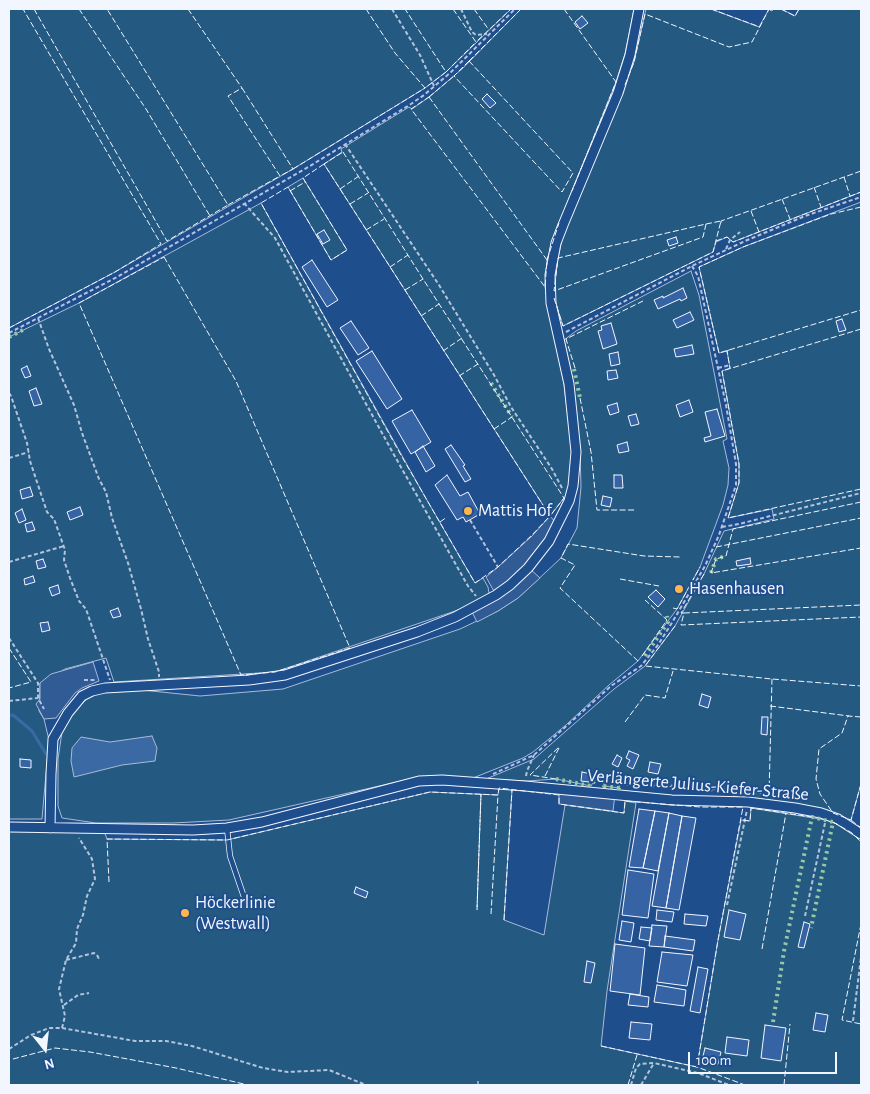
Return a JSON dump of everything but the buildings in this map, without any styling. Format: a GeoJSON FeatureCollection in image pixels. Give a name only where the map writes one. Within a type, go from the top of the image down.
{"type":"FeatureCollection","features":[{"type":"Feature","properties":{"kind":"street"},"geometry":{"type":"LineString","coordinates":[[50,828],[50,774],[53,739],[68,713],[82,696],[92,691],[112,687],[249,680],[285,675],[417,632],[484,603],[510,585],[528,568],[554,532],[569,501],[575,470],[576,452],[569,384],[551,303],[550,274],[556,243],[618,93],[630,55],[639,9]]}},
{"type":"Feature","properties":{"kind":"street","name":"Verlängerte Julius-Kiefer-Straße"},"geometry":{"type":"LineString","coordinates":[[9,827],[193,830],[227,828],[262,822],[420,781],[442,780],[672,800],[748,802],[795,808],[821,813],[838,819],[861,834]]}},
{"type":"Feature","properties":{"kind":"lane"},"geometry":{"type":"LineString","coordinates":[[227,828],[230,856],[245,900]]}},
{"type":"Feature","properties":{"kind":"path"},"geometry":{"type":"LineString","coordinates":[[392,9],[420,55],[435,87]]}},
{"type":"Feature","properties":{"kind":"path"},"geometry":{"type":"LineString","coordinates":[[461,9],[472,32],[476,35],[490,33]]}},
{"type":"Feature","properties":{"kind":"path"},"geometry":{"type":"LineString","coordinates":[[9,333],[117,277],[310,166],[411,104],[435,87],[516,9]]}},
{"type":"Feature","properties":{"kind":"path"},"geometry":{"type":"LineString","coordinates":[[344,144],[438,285],[494,375],[511,407],[552,469],[569,501]]}},
{"type":"Feature","properties":{"kind":"path"},"geometry":{"type":"LineString","coordinates":[[558,334],[566,332],[726,250],[806,216],[861,197]]}},
{"type":"Feature","properties":{"kind":"path"},"geometry":{"type":"LineString","coordinates":[[244,203],[275,238],[468,586],[484,603]]}},
{"type":"Feature","properties":{"kind":"path"},"geometry":{"type":"LineString","coordinates":[[726,250],[730,240],[740,232]]}},
{"type":"Feature","properties":{"kind":"path"},"geometry":{"type":"LineString","coordinates":[[487,776],[534,755],[611,686],[641,666],[650,656],[673,621],[705,566],[722,527],[736,485],[737,475],[732,438],[718,368],[698,276],[692,266]]}},
{"type":"Feature","properties":{"kind":"path"},"geometry":{"type":"LineString","coordinates":[[38,318],[49,350],[74,405],[99,480],[106,492],[112,518],[128,563],[148,639],[159,672],[158,684]]}},
{"type":"Feature","properties":{"kind":"path"},"geometry":{"type":"LineString","coordinates":[[718,368],[730,365]]}},
{"type":"Feature","properties":{"kind":"path"},"geometry":{"type":"LineString","coordinates":[[9,393],[14,403],[47,512],[54,519],[64,546],[64,560],[79,600],[86,609],[112,687]]}},
{"type":"Feature","properties":{"kind":"path"},"geometry":{"type":"LineString","coordinates":[[9,458],[29,452]]}},
{"type":"Feature","properties":{"kind":"path"},"geometry":{"type":"LineString","coordinates":[[722,527],[745,523],[861,493]]}},
{"type":"Feature","properties":{"kind":"path"},"geometry":{"type":"LineString","coordinates":[[470,520],[498,567]]}},
{"type":"Feature","properties":{"kind":"path"},"geometry":{"type":"LineString","coordinates":[[9,562],[64,546]]}},
{"type":"Feature","properties":{"kind":"path"},"geometry":{"type":"LineString","coordinates":[[9,638],[38,683],[38,698],[44,709]]}},
{"type":"Feature","properties":{"kind":"path"},"geometry":{"type":"LineString","coordinates":[[9,646],[13,645]]}},
{"type":"Feature","properties":{"kind":"path"},"geometry":{"type":"LineString","coordinates":[[9,701],[38,698]]}},
{"type":"Feature","properties":{"kind":"path"},"geometry":{"type":"LineString","coordinates":[[525,786],[527,770],[534,755]]}},
{"type":"Feature","properties":{"kind":"path"},"geometry":{"type":"LineString","coordinates":[[728,905],[745,820]]}},
{"type":"Feature","properties":{"kind":"path"},"geometry":{"type":"LineString","coordinates":[[806,916],[826,820]]}},
{"type":"Feature","properties":{"kind":"path"},"geometry":{"type":"LineString","coordinates":[[62,1028],[65,1016],[60,989],[66,960],[76,943],[77,929],[83,915],[87,896],[95,879],[92,859],[87,848],[79,838],[66,828]]}},
{"type":"Feature","properties":{"kind":"path"},"geometry":{"type":"LineString","coordinates":[[66,960],[94,953],[98,955],[99,959]]}},
{"type":"Feature","properties":{"kind":"path"},"geometry":{"type":"LineString","coordinates":[[853,1021],[861,957]]}},
{"type":"Feature","properties":{"kind":"path"},"geometry":{"type":"LineString","coordinates":[[64,1005],[78,995],[89,993]]}},
{"type":"Feature","properties":{"kind":"path"},"geometry":{"type":"LineString","coordinates":[[9,1049],[31,1035],[48,1028],[62,1028],[135,1041],[166,1041],[184,1044],[263,1068],[288,1072],[329,1070],[366,1085]]}},
{"type":"Feature","properties":{"kind":"path"},"geometry":{"type":"LineString","coordinates":[[641,1085],[654,1063]]}},
{"type":"Feature","properties":{"kind":"path"},"geometry":{"type":"LineString","coordinates":[[631,1085],[636,1068],[640,1064],[654,1063],[698,1073],[729,1085]]}},
{"type":"Feature","properties":{"kind":"shaded area"},"geometry":{"type":"Polygon","coordinates":[[[9,9],[511,9],[446,72],[425,88],[293,169],[115,272],[9,328],[9,9]]]}},
{"type":"Feature","properties":{"kind":"shaded area"},"geometry":{"type":"Polygon","coordinates":[[[521,9],[634,9],[625,54],[616,82],[555,233],[547,260],[545,287],[564,384],[572,452],[572,470],[566,501],[564,498],[550,516],[324,164],[342,152],[341,149],[409,107],[412,109],[429,97],[462,69],[521,9]]]}},
{"type":"Feature","properties":{"kind":"shaded area"},"geometry":{"type":"Polygon","coordinates":[[[646,9],[711,9],[759,27],[769,9],[772,11],[773,9],[781,9],[795,16],[799,9],[861,9],[861,192],[733,242],[727,237],[716,242],[713,252],[563,326],[555,301],[554,291],[563,235],[634,62],[646,9]]]}},
{"type":"Feature","properties":{"kind":"shaded area"},"geometry":{"type":"Polygon","coordinates":[[[303,178],[347,250],[331,260],[288,187],[303,178]]]}},
{"type":"Feature","properties":{"kind":"shaded area"},"geometry":{"type":"Polygon","coordinates":[[[861,202],[861,784],[851,820],[820,809],[795,804],[734,797],[734,791],[621,783],[619,788],[604,786],[604,783],[596,778],[591,786],[556,779],[527,781],[486,779],[534,759],[614,689],[645,666],[675,626],[704,574],[724,531],[774,519],[772,509],[728,518],[739,483],[739,464],[722,371],[730,368],[727,351],[719,353],[699,267],[743,247],[861,202]]]}},
{"type":"Feature","properties":{"kind":"shaded area"},"geometry":{"type":"Polygon","coordinates":[[[261,203],[475,583],[483,578],[489,593],[485,598],[470,606],[275,672],[114,682],[106,658],[65,669],[40,683],[39,711],[44,719],[49,740],[42,819],[9,819],[9,337],[79,303],[261,203]]]}},
{"type":"Feature","properties":{"kind":"shaded area"},"geometry":{"type":"Polygon","coordinates":[[[691,271],[699,295],[727,439],[723,441],[729,468],[728,485],[723,505],[700,567],[677,609],[638,661],[566,725],[523,758],[473,778],[419,777],[229,820],[173,823],[96,823],[62,818],[58,806],[58,759],[62,732],[75,710],[89,697],[99,693],[132,689],[200,696],[283,689],[460,629],[498,611],[518,598],[561,558],[577,528],[581,487],[580,452],[573,384],[564,340],[576,331],[691,271]]]}},
{"type":"Feature","properties":{"kind":"shaded area"},"geometry":{"type":"Polygon","coordinates":[[[550,516],[558,525],[529,568],[540,578],[518,598],[477,622],[471,610],[496,595],[486,577],[532,536],[550,516]]]}},
{"type":"Feature","properties":{"kind":"shaded area"},"geometry":{"type":"Polygon","coordinates":[[[93,662],[99,681],[75,693],[56,718],[44,719],[36,704],[40,699],[40,683],[51,674],[93,662]]]}},
{"type":"Feature","properties":{"kind":"shaded area"},"geometry":{"type":"Polygon","coordinates":[[[152,736],[157,748],[155,761],[122,765],[74,777],[71,761],[72,748],[81,737],[110,742],[152,736]]]}},
{"type":"Feature","properties":{"kind":"shaded area"},"geometry":{"type":"Polygon","coordinates":[[[499,788],[512,790],[504,920],[544,935],[565,805],[624,813],[625,801],[636,803],[607,991],[601,1046],[697,1067],[718,940],[741,820],[750,821],[751,808],[826,820],[852,833],[861,842],[861,1085],[9,1085],[9,831],[104,831],[107,839],[227,840],[430,792],[498,795],[499,788]]]}},
{"type":"Feature","properties":{"kind":"shaded area"},"geometry":{"type":"Polygon","coordinates":[[[559,789],[615,794],[613,811],[559,804],[559,789]]]}},
{"type":"Feature","properties":{"kind":"waterway"},"geometry":{"type":"LineString","coordinates":[[9,716],[13,715],[32,731],[46,754]]}},
{"type":"Feature","properties":{"kind":"hedge"},"geometry":{"type":"LineString","coordinates":[[9,337],[23,330]]}},
{"type":"Feature","properties":{"kind":"hedge"},"geometry":{"type":"LineString","coordinates":[[574,369],[580,398]]}},
{"type":"Feature","properties":{"kind":"hedge"},"geometry":{"type":"LineString","coordinates":[[491,383],[512,417]]}},
{"type":"Feature","properties":{"kind":"hedge"},"geometry":{"type":"LineString","coordinates":[[711,573],[716,559],[726,556]]}},
{"type":"Feature","properties":{"kind":"hedge"},"geometry":{"type":"LineString","coordinates":[[645,656],[668,622],[667,616]]}},
{"type":"Feature","properties":{"kind":"hedge"},"geometry":{"type":"LineString","coordinates":[[556,779],[591,786],[596,778],[605,783],[604,786],[619,788],[620,783],[734,791]]}},
{"type":"Feature","properties":{"kind":"hedge"},"geometry":{"type":"LineString","coordinates":[[773,1022],[784,951],[812,817],[833,822],[811,928]]}},
{"type":"Feature","properties":{"kind":"fence"},"geometry":{"type":"LineString","coordinates":[[9,328],[115,272],[161,244],[23,9]]}},
{"type":"Feature","properties":{"kind":"fence"},"geometry":{"type":"LineString","coordinates":[[34,9],[167,241],[228,205],[107,9]]}},
{"type":"Feature","properties":{"kind":"fence"},"geometry":{"type":"LineString","coordinates":[[79,9],[146,109],[210,216]]}},
{"type":"Feature","properties":{"kind":"fence"},"geometry":{"type":"LineString","coordinates":[[188,9],[242,88]]}},
{"type":"Feature","properties":{"kind":"fence"},"geometry":{"type":"LineString","coordinates":[[366,9],[395,53],[425,88],[446,72],[405,9]]}},
{"type":"Feature","properties":{"kind":"fence"},"geometry":{"type":"LineString","coordinates":[[453,9],[476,42],[511,9]]}},
{"type":"Feature","properties":{"kind":"fence"},"geometry":{"type":"LineString","coordinates":[[474,9],[489,30]]}},
{"type":"Feature","properties":{"kind":"fence"},"geometry":{"type":"LineString","coordinates":[[469,61],[521,9]]}},
{"type":"Feature","properties":{"kind":"fence"},"geometry":{"type":"LineString","coordinates":[[564,9],[616,82],[572,191]]}},
{"type":"Feature","properties":{"kind":"fence"},"geometry":{"type":"LineString","coordinates":[[711,9],[760,27]]}},
{"type":"Feature","properties":{"kind":"fence"},"geometry":{"type":"LineString","coordinates":[[625,85],[634,62],[645,14],[729,47],[752,42],[769,9],[772,11],[773,9]]}},
{"type":"Feature","properties":{"kind":"fence"},"geometry":{"type":"LineString","coordinates":[[781,9],[795,16],[799,9]]}},
{"type":"Feature","properties":{"kind":"fence"},"geometry":{"type":"LineString","coordinates":[[446,72],[476,42]]}},
{"type":"Feature","properties":{"kind":"fence"},"geometry":{"type":"LineString","coordinates":[[469,61],[573,173],[562,192],[454,76],[469,61]]}},
{"type":"Feature","properties":{"kind":"fence"},"geometry":{"type":"LineString","coordinates":[[429,97],[454,76]]}},
{"type":"Feature","properties":{"kind":"fence"},"geometry":{"type":"LineString","coordinates":[[242,88],[293,169],[280,176],[228,96],[242,88]]}},
{"type":"Feature","properties":{"kind":"fence"},"geometry":{"type":"LineString","coordinates":[[293,169],[425,88]]}},
{"type":"Feature","properties":{"kind":"fence"},"geometry":{"type":"LineString","coordinates":[[429,97],[547,260],[545,287],[411,109],[429,97]]}},
{"type":"Feature","properties":{"kind":"fence"},"geometry":{"type":"LineString","coordinates":[[343,152],[564,498],[550,516],[324,164],[343,152]]}},
{"type":"Feature","properties":{"kind":"fence"},"geometry":{"type":"LineString","coordinates":[[324,164],[303,178],[347,250],[331,260],[288,187],[261,203],[402,457],[475,583],[498,567],[550,516]]}},
{"type":"Feature","properties":{"kind":"fence"},"geometry":{"type":"LineString","coordinates":[[721,223],[721,221],[861,171]]}},
{"type":"Feature","properties":{"kind":"fence"},"geometry":{"type":"LineString","coordinates":[[228,205],[280,176]]}},
{"type":"Feature","properties":{"kind":"fence"},"geometry":{"type":"LineString","coordinates":[[340,189],[359,176]]}},
{"type":"Feature","properties":{"kind":"fence"},"geometry":{"type":"LineString","coordinates":[[844,177],[850,196]]}},
{"type":"Feature","properties":{"kind":"fence"},"geometry":{"type":"LineString","coordinates":[[290,191],[305,182]]}},
{"type":"Feature","properties":{"kind":"fence"},"geometry":{"type":"LineString","coordinates":[[814,187],[821,207]]}},
{"type":"Feature","properties":{"kind":"fence"},"geometry":{"type":"LineString","coordinates":[[716,241],[727,237],[733,242],[861,192]]}},
{"type":"Feature","properties":{"kind":"fence"},"geometry":{"type":"LineString","coordinates":[[350,204],[368,193]]}},
{"type":"Feature","properties":{"kind":"fence"},"geometry":{"type":"LineString","coordinates":[[782,199],[790,219]]}},
{"type":"Feature","properties":{"kind":"fence"},"geometry":{"type":"LineString","coordinates":[[861,207],[831,214],[743,247],[699,267],[719,353],[861,310]]}},
{"type":"Feature","properties":{"kind":"fence"},"geometry":{"type":"LineString","coordinates":[[751,211],[759,232]]}},
{"type":"Feature","properties":{"kind":"fence"},"geometry":{"type":"LineString","coordinates":[[366,230],[384,219]]}},
{"type":"Feature","properties":{"kind":"fence"},"geometry":{"type":"LineString","coordinates":[[554,298],[563,326],[713,252],[721,221],[706,224],[558,258],[554,291],[703,237],[706,224]]}},
{"type":"Feature","properties":{"kind":"fence"},"geometry":{"type":"LineString","coordinates":[[547,260],[559,223]]}},
{"type":"Feature","properties":{"kind":"fence"},"geometry":{"type":"LineString","coordinates":[[390,267],[408,255]]}},
{"type":"Feature","properties":{"kind":"fence"},"geometry":{"type":"LineString","coordinates":[[164,257],[236,381],[350,648],[275,672],[241,675],[79,303],[164,257]]}},
{"type":"Feature","properties":{"kind":"fence"},"geometry":{"type":"LineString","coordinates":[[405,290],[423,279]]}},
{"type":"Feature","properties":{"kind":"fence"},"geometry":{"type":"LineString","coordinates":[[575,368],[566,339],[643,301]]}},
{"type":"Feature","properties":{"kind":"fence"},"geometry":{"type":"LineString","coordinates":[[421,316],[439,304]]}},
{"type":"Feature","properties":{"kind":"fence"},"geometry":{"type":"LineString","coordinates":[[861,329],[722,371],[739,464],[739,483],[728,518],[861,489]]}},
{"type":"Feature","properties":{"kind":"fence"},"geometry":{"type":"LineString","coordinates":[[443,351],[462,338]]}},
{"type":"Feature","properties":{"kind":"fence"},"geometry":{"type":"LineString","coordinates":[[729,350],[727,351],[730,368]]}},
{"type":"Feature","properties":{"kind":"fence"},"geometry":{"type":"LineString","coordinates":[[459,376],[478,364]]}},
{"type":"Feature","properties":{"kind":"fence"},"geometry":{"type":"LineString","coordinates":[[580,398],[591,452],[597,510],[635,510]]}},
{"type":"Feature","properties":{"kind":"fence"},"geometry":{"type":"LineString","coordinates":[[494,429],[512,417]]}},
{"type":"Feature","properties":{"kind":"fence"},"geometry":{"type":"LineString","coordinates":[[861,502],[733,529],[726,556],[716,559],[711,573],[861,548]]}},
{"type":"Feature","properties":{"kind":"fence"},"geometry":{"type":"LineString","coordinates":[[440,522],[447,517]]}},
{"type":"Feature","properties":{"kind":"fence"},"geometry":{"type":"LineString","coordinates":[[716,547],[861,518]]}},
{"type":"Feature","properties":{"kind":"fence"},"geometry":{"type":"LineString","coordinates":[[638,661],[560,588],[575,565],[561,558],[568,544],[644,556],[680,557]]}},
{"type":"Feature","properties":{"kind":"fence"},"geometry":{"type":"LineString","coordinates":[[673,608],[677,609],[700,567]]}},
{"type":"Feature","properties":{"kind":"fence"},"geometry":{"type":"LineString","coordinates":[[704,574],[681,613],[684,613],[681,625],[861,617]]}},
{"type":"Feature","properties":{"kind":"fence"},"geometry":{"type":"LineString","coordinates":[[620,579],[659,586]]}},
{"type":"Feature","properties":{"kind":"fence"},"geometry":{"type":"LineString","coordinates":[[642,656],[667,620],[645,600]]}},
{"type":"Feature","properties":{"kind":"fence"},"geometry":{"type":"LineString","coordinates":[[684,613],[861,605]]}},
{"type":"Feature","properties":{"kind":"fence"},"geometry":{"type":"LineString","coordinates":[[675,626],[645,666],[861,686]]}},
{"type":"Feature","properties":{"kind":"fence"},"geometry":{"type":"LineString","coordinates":[[9,648],[31,682],[9,688]]}},
{"type":"Feature","properties":{"kind":"fence"},"geometry":{"type":"LineString","coordinates":[[625,722],[645,695],[665,698],[673,671]]}},
{"type":"Feature","properties":{"kind":"fence"},"geometry":{"type":"LineString","coordinates":[[734,791],[769,794],[772,679]]}},
{"type":"Feature","properties":{"kind":"fence"},"geometry":{"type":"LineString","coordinates":[[770,706],[849,716]]}},
{"type":"Feature","properties":{"kind":"fence"},"geometry":{"type":"LineString","coordinates":[[861,717],[848,716],[842,733],[819,749],[816,779],[820,794],[833,813],[851,820],[861,784]]}},
{"type":"Feature","properties":{"kind":"fence"},"geometry":{"type":"LineString","coordinates":[[556,779],[530,775],[560,746]]}},
{"type":"Feature","properties":{"kind":"fence"},"geometry":{"type":"LineString","coordinates":[[545,776],[559,748]]}},
{"type":"Feature","properties":{"kind":"fence"},"geometry":{"type":"LineString","coordinates":[[109,882],[107,839],[227,840],[430,792],[498,795],[499,788],[559,795],[559,804],[624,813],[625,801],[700,807],[743,807],[697,1067]]}},
{"type":"Feature","properties":{"kind":"fence"},"geometry":{"type":"LineString","coordinates":[[504,920],[512,790]]}},
{"type":"Feature","properties":{"kind":"fence"},"geometry":{"type":"LineString","coordinates":[[481,794],[477,910],[479,849],[481,794]]}},
{"type":"Feature","properties":{"kind":"fence"},"geometry":{"type":"LineString","coordinates":[[491,914],[498,795]]}},
{"type":"Feature","properties":{"kind":"fence"},"geometry":{"type":"LineString","coordinates":[[743,820],[750,821],[751,808],[812,817]]}},
{"type":"Feature","properties":{"kind":"fence"},"geometry":{"type":"LineString","coordinates":[[762,949],[786,813]]}},
{"type":"Feature","properties":{"kind":"fence"},"geometry":{"type":"LineString","coordinates":[[851,820],[861,828]]}},
{"type":"Feature","properties":{"kind":"fence"},"geometry":{"type":"LineString","coordinates":[[833,822],[852,833],[861,842]]}},
{"type":"Feature","properties":{"kind":"fence"},"geometry":{"type":"LineString","coordinates":[[861,924],[842,1020],[861,1024]]}},
{"type":"Feature","properties":{"kind":"fence"},"geometry":{"type":"LineString","coordinates":[[784,1085],[790,1024]]}},
{"type":"Feature","properties":{"kind":"fence"},"geometry":{"type":"LineString","coordinates":[[601,1046],[697,1067],[745,1085]]}},
{"type":"Feature","properties":{"kind":"fence"},"geometry":{"type":"LineString","coordinates":[[13,1059],[55,1048],[90,1052],[176,1068],[248,1085]]}},
{"type":"Feature","properties":{"kind":"fence"},"geometry":{"type":"LineString","coordinates":[[628,1085],[637,1055]]}},
{"type":"Feature","properties":{"kind":"place","name":"Mattis Hof"},"geometry":{"type":"Point","coordinates":[468,511]}},
{"type":"Feature","properties":{"kind":"place","name":"Hasenhausen"},"geometry":{"type":"Point","coordinates":[679,589]}},
{"type":"Feature","properties":{"kind":"place","name":"Höckerlinie (Westwall)"},"geometry":{"type":"Point","coordinates":[185,913]}}]}
